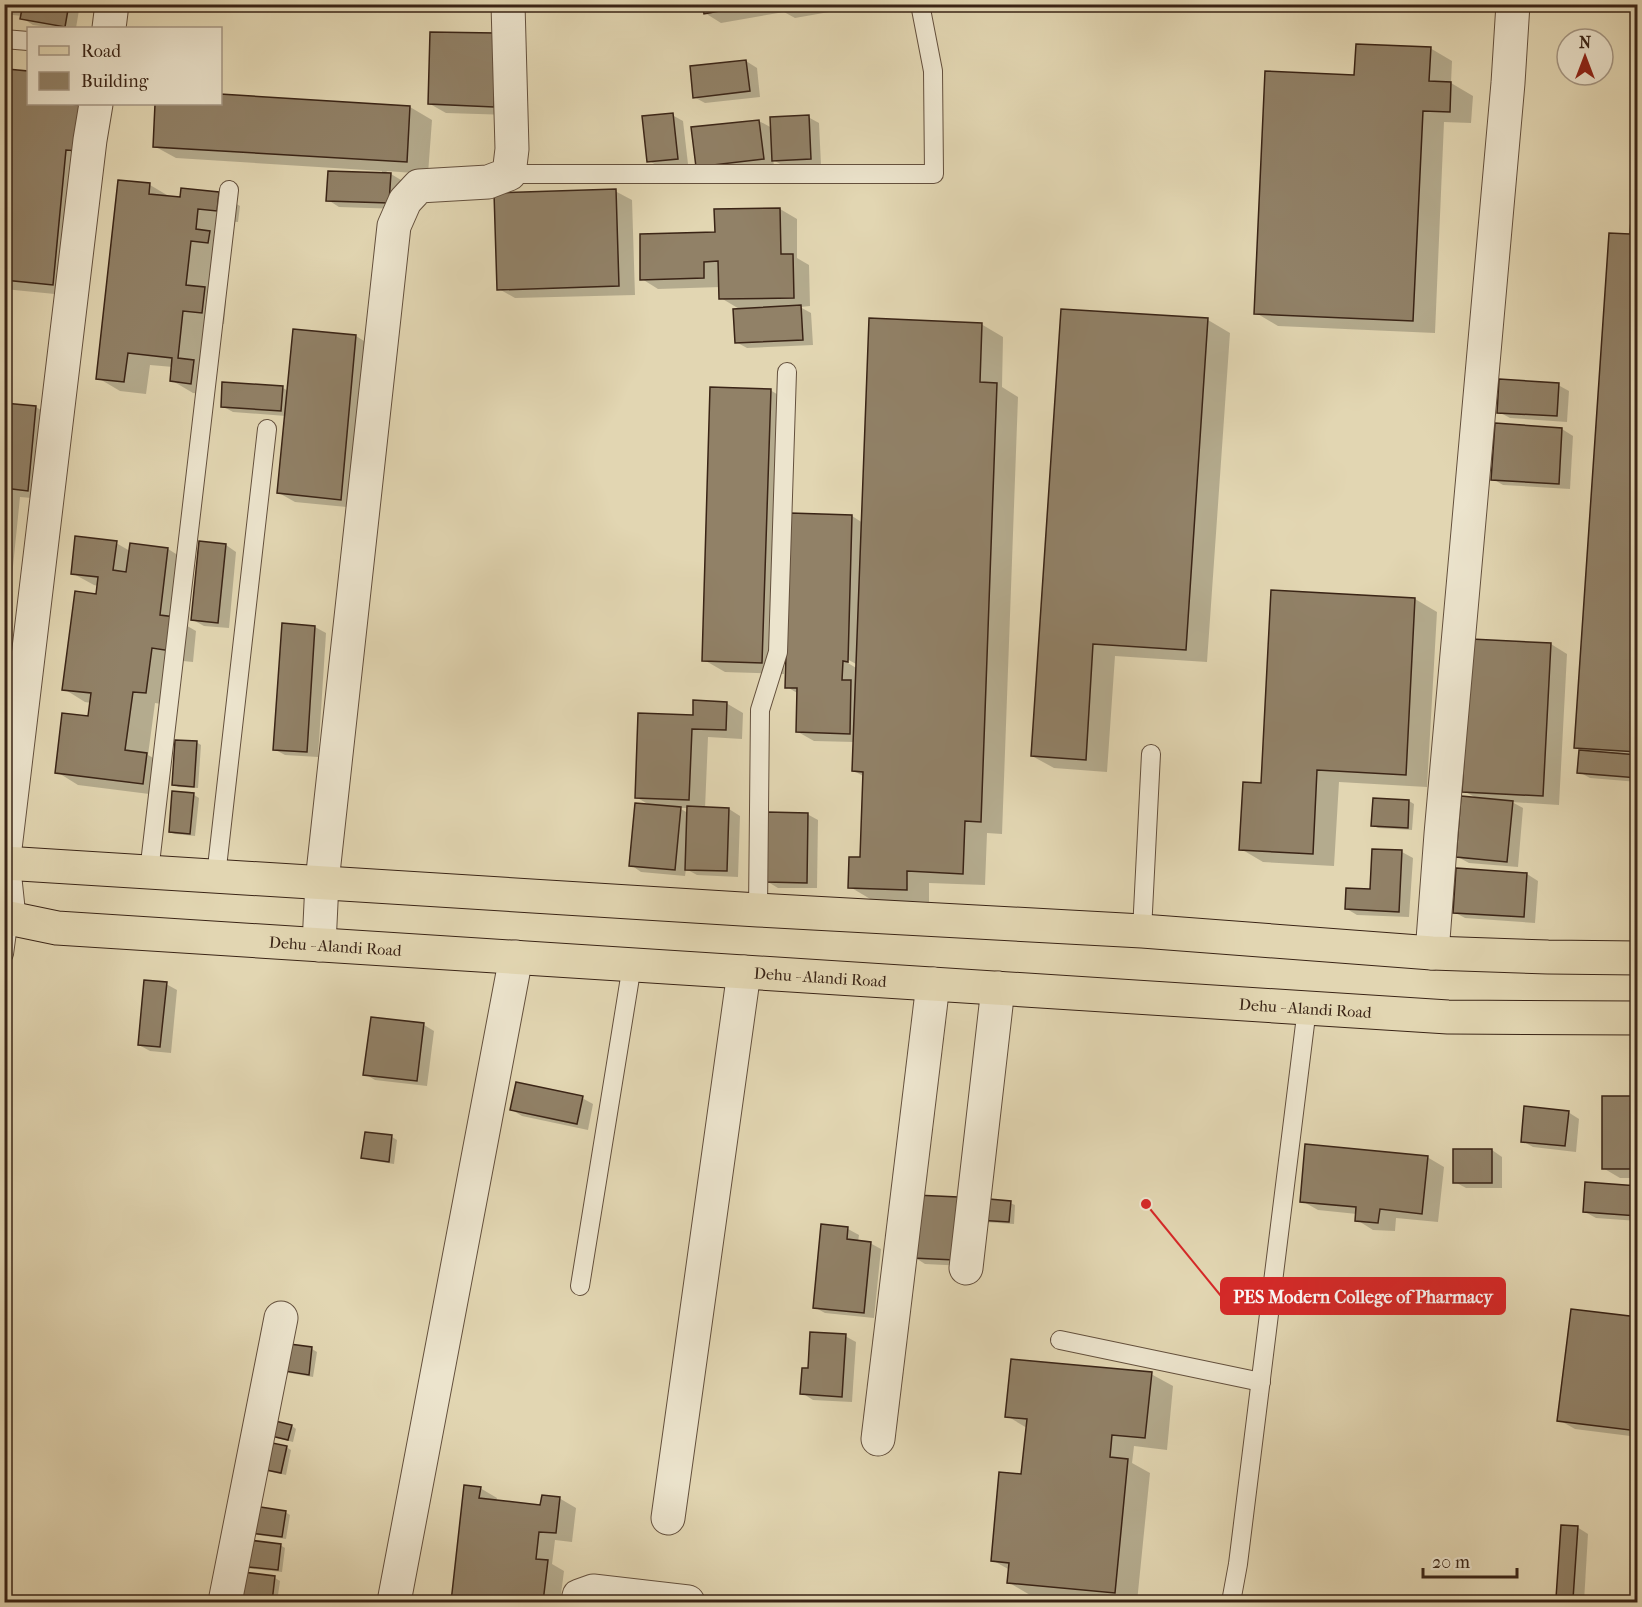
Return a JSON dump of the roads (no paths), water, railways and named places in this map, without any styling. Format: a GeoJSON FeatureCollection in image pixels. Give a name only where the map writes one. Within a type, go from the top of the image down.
{"type":"FeatureCollection","features":[{"type":"Feature","properties":{"kind":"main road"},"geometry":{"type":"LineString","coordinates":[[4,863],[758,910],[1142,931],[1432,953],[1638,958]]}},
{"type":"Feature","properties":{"kind":"main road","name":"Dehu - Alandi Road"},"geometry":{"type":"LineString","coordinates":[[7,917],[57,928],[1448,1017],[1638,1018]]}},
{"type":"Feature","properties":{"kind":"street"},"geometry":{"type":"LineString","coordinates":[[109,27],[112,4]]}},
{"type":"Feature","properties":{"kind":"street"},"geometry":{"type":"LineString","coordinates":[[319,945],[322,882],[394,226],[405,201],[419,186],[488,182],[509,174],[512,149],[508,4]]}},
{"type":"Feature","properties":{"kind":"street"},"geometry":{"type":"LineString","coordinates":[[1432,953],[1513,4]]}},
{"type":"Feature","properties":{"kind":"street"},"geometry":{"type":"LineString","coordinates":[[4,857],[96,105]]}},
{"type":"Feature","properties":{"kind":"street"},"geometry":{"type":"LineString","coordinates":[[4,870],[7,917]]}},
{"type":"Feature","properties":{"kind":"street"},"geometry":{"type":"LineString","coordinates":[[394,1602],[516,957]]}},
{"type":"Feature","properties":{"kind":"street"},"geometry":{"type":"LineString","coordinates":[[668,1518],[744,972]]}},
{"type":"Feature","properties":{"kind":"street"},"geometry":{"type":"LineString","coordinates":[[878,1439],[933,984]]}},
{"type":"Feature","properties":{"kind":"street"},"geometry":{"type":"LineString","coordinates":[[966,1268],[998,988]]}},
{"type":"Feature","properties":{"kind":"street"},"geometry":{"type":"LineString","coordinates":[[225,1602],[281,1318]]}},
{"type":"Feature","properties":{"kind":"street"},"geometry":{"type":"LineString","coordinates":[[578,1602],[579,1596],[593,1591],[688,1602]]}},
{"type":"Feature","properties":{"kind":"lane"},"geometry":{"type":"LineString","coordinates":[[509,174],[934,174],[933,71],[920,4]]}},
{"type":"Feature","properties":{"kind":"lane"},"geometry":{"type":"LineString","coordinates":[[4,39],[27,41]]}},
{"type":"Feature","properties":{"kind":"lane"},"geometry":{"type":"LineString","coordinates":[[149,873],[229,190]]}},
{"type":"Feature","properties":{"kind":"lane"},"geometry":{"type":"LineString","coordinates":[[758,910],[760,710],[778,652],[787,372]]}},
{"type":"Feature","properties":{"kind":"lane"},"geometry":{"type":"LineString","coordinates":[[216,876],[267,429]]}},
{"type":"Feature","properties":{"kind":"lane"},"geometry":{"type":"LineString","coordinates":[[1142,931],[1151,754]]}},
{"type":"Feature","properties":{"kind":"lane"},"geometry":{"type":"LineString","coordinates":[[4,954],[7,917]]}},
{"type":"Feature","properties":{"kind":"lane"},"geometry":{"type":"LineString","coordinates":[[580,1286],[632,965]]}},
{"type":"Feature","properties":{"kind":"lane"},"geometry":{"type":"LineString","coordinates":[[1231,1602],[1238,1564],[1307,1008]]}},
{"type":"Feature","properties":{"kind":"lane"},"geometry":{"type":"LineString","coordinates":[[1060,1340],[1261,1382]]}},
{"type":"Feature","properties":{"kind":"place","name":"PES Modern College of Pharmacy"},"geometry":{"type":"Point","coordinates":[1146,1204]}}]}
